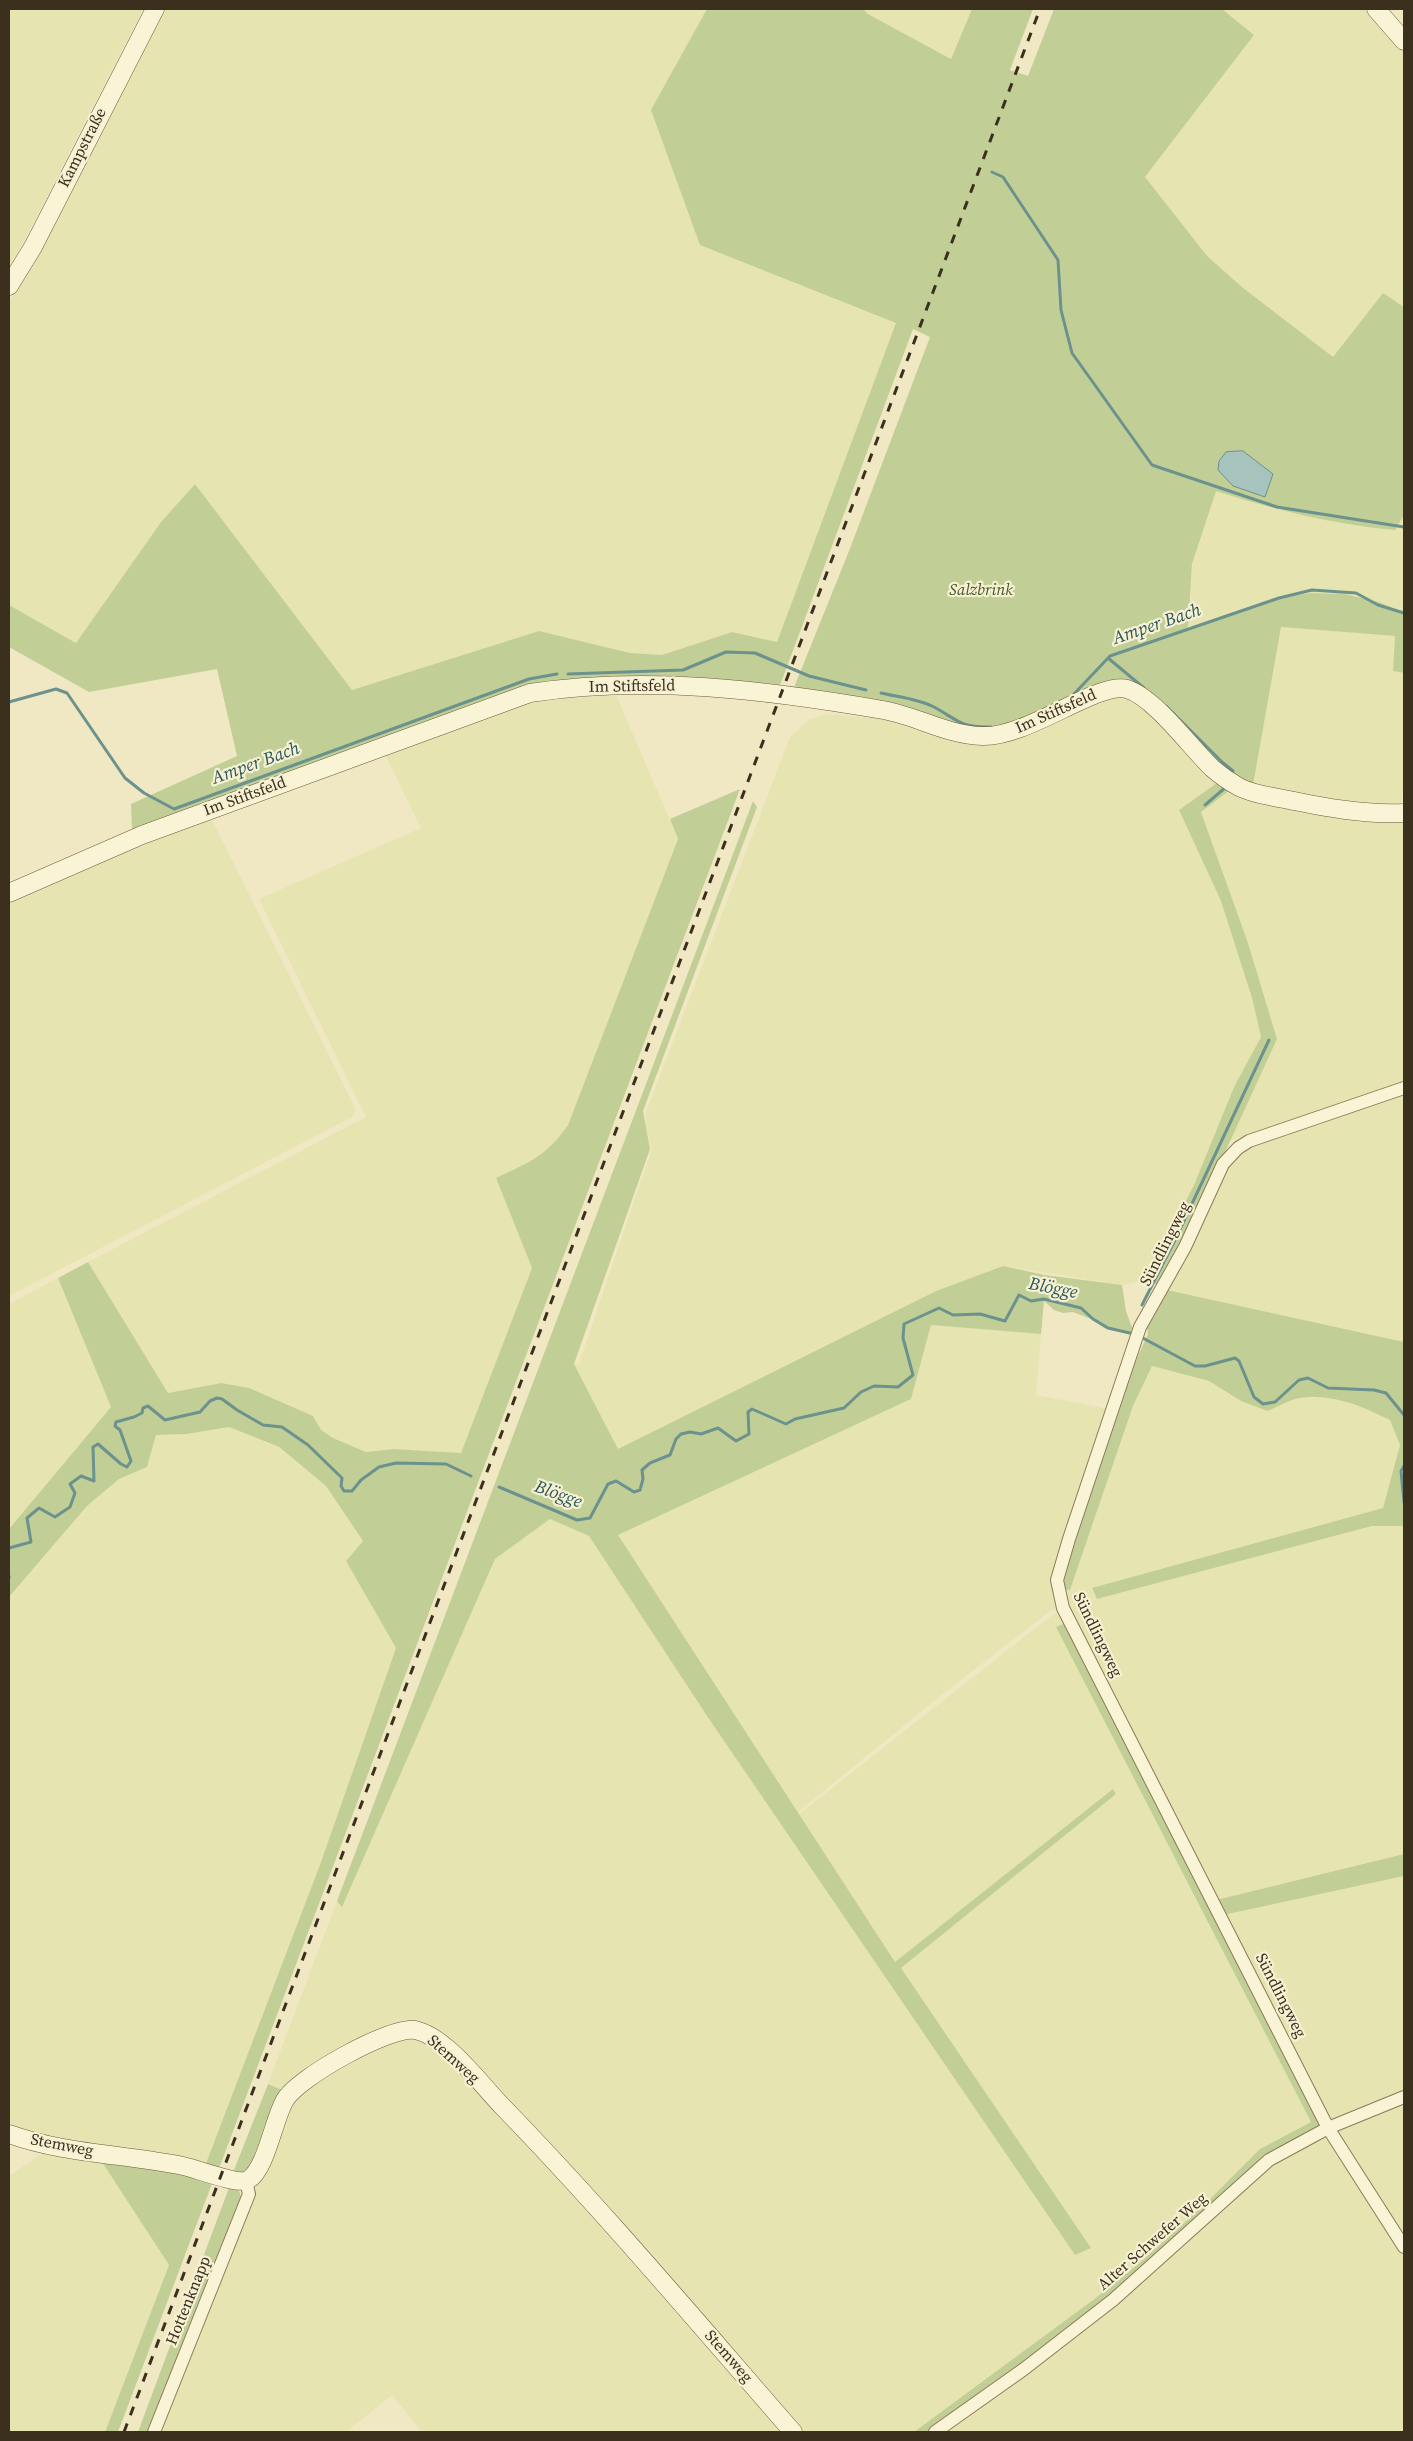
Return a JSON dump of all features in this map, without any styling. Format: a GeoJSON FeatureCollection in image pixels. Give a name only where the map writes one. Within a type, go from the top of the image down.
{"type":"FeatureCollection","features":[{"type":"Feature","properties":{"kind":"street","name":"Kampstraße"},"geometry":{"type":"LineString","coordinates":[[9,286],[33,247],[155,9]]}},
{"type":"Feature","properties":{"kind":"street"},"geometry":{"type":"LineString","coordinates":[[1376,9],[1404,41]]}},
{"type":"Feature","properties":{"kind":"street","name":"Im Stiftsfeld"},"geometry":{"type":"LineString","coordinates":[[9,894],[142,834],[530,693],[562,688],[660,686],[733,688],[892,712],[949,731],[983,736],[1007,733],[1031,725],[1105,690],[1126,689],[1146,700],[1213,769],[1240,788],[1258,794],[1325,808],[1404,813]]}},
{"type":"Feature","properties":{"kind":"street","name":"Sündlingweg"},"geometry":{"type":"LineString","coordinates":[[1404,1088],[1263,1136],[1238,1148],[1223,1164],[1185,1247],[1140,1326],[1059,1570],[1057,1589],[1063,1608],[1328,2128],[1404,2247]]}},
{"type":"Feature","properties":{"kind":"street","name":"Stemweg"},"geometry":{"type":"LineString","coordinates":[[9,2134],[53,2146],[156,2160],[210,2172],[239,2182],[246,2181],[253,2177],[260,2166],[283,2102],[298,2084],[389,2034],[409,2030],[424,2033],[448,2050],[599,2208],[793,2432]]}},
{"type":"Feature","properties":{"kind":"street","name":"Alter Schwefer Weg"},"geometry":{"type":"LineString","coordinates":[[935,2432],[1024,2370],[1112,2300],[1269,2160],[1328,2128],[1404,2097]]}},
{"type":"Feature","properties":{"kind":"street","name":"Hottenknapp"},"geometry":{"type":"LineString","coordinates":[[154,2432],[248,2194],[246,2181]]}},
{"type":"Feature","properties":{"kind":"shaded area"},"geometry":{"type":"Polygon","coordinates":[[[9,9],[143,9],[24,241],[9,265],[9,9]]]}},
{"type":"Feature","properties":{"kind":"shaded area"},"geometry":{"type":"Polygon","coordinates":[[[164,9],[749,9],[929,236],[777,642],[732,632],[662,655],[630,653],[539,631],[352,690],[195,484],[161,522],[76,643],[9,605],[9,302],[40,250],[164,9]]]}},
{"type":"Feature","properties":{"kind":"shaded area"},"geometry":{"type":"Polygon","coordinates":[[[864,9],[972,9],[951,59],[868,14],[864,9]]]}},
{"type":"Feature","properties":{"kind":"shaded area"},"geometry":{"type":"Polygon","coordinates":[[[1222,9],[1365,9],[1404,54],[1404,307],[1383,293],[1307,391],[1133,193],[1254,35],[1222,9]]]}},
{"type":"Feature","properties":{"kind":"shaded area"},"geometry":{"type":"Polygon","coordinates":[[[1287,468],[1404,495],[1404,613],[1379,602],[1345,594],[1311,593],[1279,597],[1188,630],[1198,484],[1287,468]]]}},
{"type":"Feature","properties":{"kind":"shaded area"},"geometry":{"type":"Polygon","coordinates":[[[1281,627],[1395,636],[1393,671],[1404,673],[1404,783],[1400,811],[1252,791],[1281,627]]]}},
{"type":"Feature","properties":{"kind":"shaded area"},"geometry":{"type":"Polygon","coordinates":[[[1125,692],[1224,778],[1179,810],[1221,901],[1252,998],[1261,1037],[1234,1087],[1194,1185],[1145,1280],[1122,1285],[1003,1266],[936,1291],[618,1449],[574,1364],[579,1363],[652,1149],[646,1127],[646,1112],[790,737],[810,719],[829,714],[889,720],[1125,692]]]}},
{"type":"Feature","properties":{"kind":"shaded area"},"geometry":{"type":"Polygon","coordinates":[[[616,695],[678,839],[568,1125],[555,1144],[537,1158],[496,1178],[532,1268],[461,1453],[394,1449],[366,1452],[333,1438],[320,1430],[313,1416],[221,1383],[168,1393],[88,1262],[366,1117],[259,899],[421,828],[385,754],[531,701],[616,695]]]}},
{"type":"Feature","properties":{"kind":"shaded area"},"geometry":{"type":"Polygon","coordinates":[[[1234,787],[1404,815],[1404,1081],[1229,1141],[1277,1039],[1248,943],[1201,812],[1234,787]]]}},
{"type":"Feature","properties":{"kind":"shaded area"},"geometry":{"type":"Polygon","coordinates":[[[211,818],[355,1108],[355,1113],[350,1118],[9,1296],[9,901],[140,845],[211,818]]]}},
{"type":"Feature","properties":{"kind":"shaded area"},"geometry":{"type":"Polygon","coordinates":[[[1404,1093],[1404,1342],[1167,1290],[1222,1174],[1241,1151],[1258,1143],[1404,1093]]]}},
{"type":"Feature","properties":{"kind":"shaded area"},"geometry":{"type":"Polygon","coordinates":[[[58,1278],[111,1407],[9,1529],[9,1304],[58,1278]]]}},
{"type":"Feature","properties":{"kind":"shaded area"},"geometry":{"type":"Polygon","coordinates":[[[931,1325],[1041,1334],[1036,1395],[1109,1409],[1060,1606],[1049,1612],[945,1692],[798,1812],[617,1535],[911,1399],[931,1325]]]}},
{"type":"Feature","properties":{"kind":"shaded area"},"geometry":{"type":"Polygon","coordinates":[[[1152,1366],[1209,1381],[1241,1401],[1267,1411],[1299,1398],[1325,1397],[1364,1406],[1390,1420],[1400,1445],[1383,1508],[1092,1589],[1097,1599],[1372,1526],[1404,1526],[1404,1854],[1216,1900],[1060,1589],[1070,1590],[1133,1406],[1152,1366]]]}},
{"type":"Feature","properties":{"kind":"shaded area"},"geometry":{"type":"Polygon","coordinates":[[[229,1427],[279,1448],[326,1486],[363,1541],[346,1561],[396,1648],[321,1862],[205,2166],[9,2129],[9,1597],[87,1506],[119,1479],[147,1467],[156,1435],[187,1434],[229,1427]]]}},
{"type":"Feature","properties":{"kind":"shaded area"},"geometry":{"type":"Polygon","coordinates":[[[550,1519],[589,1536],[707,1716],[1075,2255],[1091,2248],[901,1968],[1116,1794],[1114,1789],[895,1962],[799,1814],[1051,1616],[1061,1611],[1068,1622],[1057,1627],[1311,2122],[1260,2149],[1204,2205],[1137,2265],[1097,2297],[914,2432],[799,2432],[432,2034],[403,2026],[282,2090],[268,2084],[337,1901],[342,1906],[495,1559],[550,1519]]]}},
{"type":"Feature","properties":{"kind":"shaded area"},"geometry":{"type":"Polygon","coordinates":[[[1404,1876],[1404,2094],[1334,2122],[1328,2119],[1223,1915],[1404,1876]]]}},
{"type":"Feature","properties":{"kind":"shaded area"},"geometry":{"type":"Polygon","coordinates":[[[402,2033],[430,2040],[575,2189],[789,2432],[422,2432],[392,2395],[346,2432],[160,2432],[251,2203],[289,2094],[402,2033]]]}},
{"type":"Feature","properties":{"kind":"shaded area"},"geometry":{"type":"Polygon","coordinates":[[[1404,2100],[1404,2242],[1336,2129],[1404,2100]]]}},
{"type":"Feature","properties":{"kind":"shaded area"},"geometry":{"type":"Polygon","coordinates":[[[1324,2136],[1330,2139],[1404,2251],[1404,2432],[939,2432],[1270,2162],[1324,2136]]]}},
{"type":"Feature","properties":{"kind":"shaded area"},"geometry":{"type":"Polygon","coordinates":[[[50,2148],[100,2159],[169,2265],[105,2432],[9,2432],[9,2176],[50,2148]]]}},
{"type":"Feature","properties":{"kind":"green space","name":"Salzbrink"},"geometry":{"type":"Polygon","coordinates":[[[707,9],[863,9],[868,14],[951,59],[972,9],[1033,9],[1010,70],[1028,76],[1054,9],[1222,9],[1254,35],[1145,177],[1207,256],[1243,288],[1333,357],[1383,293],[1404,307],[1404,515],[1395,530],[1371,527],[1304,515],[1216,491],[1192,564],[1188,629],[1279,597],[1311,593],[1345,594],[1379,602],[1404,613],[1404,673],[1393,671],[1395,636],[1281,627],[1252,791],[1126,687],[1004,735],[793,690],[849,551],[930,337],[913,329],[779,688],[565,681],[378,741],[132,830],[131,804],[237,756],[217,669],[89,692],[9,647],[9,605],[76,643],[161,522],[195,484],[352,690],[539,631],[630,653],[662,655],[732,632],[777,642],[896,323],[700,245],[651,110],[707,9]]]}},
{"type":"Feature","properties":{"kind":"green space"},"geometry":{"type":"Polygon","coordinates":[[[1224,778],[1234,787],[1201,812],[1248,943],[1277,1039],[1182,1246],[1161,1286],[1145,1280],[1194,1185],[1234,1087],[1261,1037],[1252,998],[1221,901],[1179,810],[1224,778]]]}},
{"type":"Feature","properties":{"kind":"green space"},"geometry":{"type":"Polygon","coordinates":[[[740,789],[218,2171],[205,2166],[321,1862],[396,1648],[346,1561],[363,1541],[326,1486],[279,1447],[229,1427],[187,1434],[156,1435],[147,1467],[119,1479],[87,1506],[9,1597],[9,1529],[111,1407],[58,1278],[88,1262],[168,1393],[221,1383],[249,1388],[313,1416],[321,1430],[333,1438],[366,1452],[394,1449],[461,1453],[532,1268],[496,1178],[536,1158],[552,1145],[568,1125],[678,839],[670,819],[740,789]]]}},
{"type":"Feature","properties":{"kind":"green space"},"geometry":{"type":"Polygon","coordinates":[[[753,801],[757,807],[643,1111],[650,1149],[574,1364],[618,1449],[936,1291],[1003,1266],[1045,1275],[1122,1285],[1126,1311],[1135,1336],[1120,1329],[1106,1329],[1091,1319],[1073,1312],[1063,1313],[1054,1310],[1044,1301],[1041,1334],[931,1325],[911,1399],[618,1535],[895,1962],[1113,1789],[1116,1794],[901,1968],[1091,2248],[1075,2255],[707,1716],[589,1536],[550,1519],[495,1559],[342,1907],[337,1901],[753,801]]]}},
{"type":"Feature","properties":{"kind":"green space"},"geometry":{"type":"Polygon","coordinates":[[[1167,1290],[1404,1342],[1404,1526],[1372,1526],[1097,1599],[1092,1588],[1383,1508],[1400,1445],[1390,1420],[1346,1402],[1324,1397],[1300,1398],[1267,1411],[1241,1401],[1209,1381],[1152,1366],[1133,1406],[1070,1590],[1060,1589],[1120,1395],[1148,1334],[1147,1328],[1167,1290]]]}},
{"type":"Feature","properties":{"kind":"green space"},"geometry":{"type":"Polygon","coordinates":[[[1068,1622],[1321,2120],[1319,2127],[1264,2155],[1201,2220],[1110,2298],[931,2432],[914,2432],[1097,2297],[1137,2265],[1204,2205],[1260,2149],[1311,2122],[1056,1627],[1068,1622]]]}},
{"type":"Feature","properties":{"kind":"green space"},"geometry":{"type":"Polygon","coordinates":[[[1404,1854],[1404,1876],[1223,1915],[1216,1900],[1404,1854]]]}},
{"type":"Feature","properties":{"kind":"green space"},"geometry":{"type":"Polygon","coordinates":[[[268,2084],[282,2090],[262,2150],[246,2174],[232,2175],[268,2084]]]}},
{"type":"Feature","properties":{"kind":"green space"},"geometry":{"type":"Polygon","coordinates":[[[100,2159],[213,2181],[118,2432],[105,2432],[169,2265],[100,2159]]]}},
{"type":"Feature","properties":{"kind":"green space"},"geometry":{"type":"Polygon","coordinates":[[[230,2185],[238,2190],[241,2201],[149,2432],[138,2432],[230,2185]]]}},
{"type":"Feature","properties":{"kind":"water"},"geometry":{"type":"Polygon","coordinates":[[[1243,451],[1273,474],[1265,497],[1233,486],[1218,470],[1219,461],[1226,452],[1243,451]]]}},
{"type":"Feature","properties":{"kind":"waterway"},"geometry":{"type":"LineString","coordinates":[[992,172],[1003,177],[1058,260],[1061,310],[1072,353],[1152,465],[1277,507],[1404,527]]}},
{"type":"Feature","properties":{"kind":"waterway","name":"Amper Bach"},"geometry":{"type":"LineString","coordinates":[[1073,695],[1110,656],[1279,598],[1312,590],[1356,593],[1378,605],[1404,613]]}},
{"type":"Feature","properties":{"kind":"waterway","name":"Amper Bach"},"geometry":{"type":"LineString","coordinates":[[568,674],[683,670],[726,652],[755,653],[809,676],[866,690]]}},
{"type":"Feature","properties":{"kind":"waterway"},"geometry":{"type":"LineString","coordinates":[[1108,658],[1144,688]]}},
{"type":"Feature","properties":{"kind":"waterway","name":"Amper Bach"},"geometry":{"type":"LineString","coordinates":[[9,702],[56,689],[67,693],[125,778],[144,793],[174,809],[529,679],[557,674]]}},
{"type":"Feature","properties":{"kind":"waterway","name":"Amper Bach"},"geometry":{"type":"LineString","coordinates":[[881,693],[928,704],[966,725],[991,727]]}},
{"type":"Feature","properties":{"kind":"waterway"},"geometry":{"type":"LineString","coordinates":[[1166,706],[1233,771],[1231,775]]}},
{"type":"Feature","properties":{"kind":"waterway"},"geometry":{"type":"LineString","coordinates":[[1205,805],[1226,787]]}},
{"type":"Feature","properties":{"kind":"waterway"},"geometry":{"type":"LineString","coordinates":[[1142,1305],[1174,1242],[1269,1040]]}},
{"type":"Feature","properties":{"kind":"waterway","name":"Blögge"},"geometry":{"type":"LineString","coordinates":[[499,1487],[577,1520],[590,1518],[608,1484],[616,1481],[634,1492],[640,1490],[643,1479],[642,1470],[650,1463],[670,1455],[676,1439],[681,1434],[690,1432],[701,1434],[718,1428],[736,1441],[749,1434],[748,1412],[752,1409],[786,1424],[795,1419],[844,1408],[861,1392],[874,1386],[898,1387],[913,1375],[903,1338],[904,1324],[939,1308],[953,1315],[980,1314],[1005,1321],[1019,1295],[1031,1301],[1044,1299],[1081,1308],[1093,1319],[1108,1328],[1134,1334]]}},
{"type":"Feature","properties":{"kind":"waterway","name":"Blögge"},"geometry":{"type":"LineString","coordinates":[[1139,1336],[1195,1366],[1205,1366],[1235,1358],[1239,1361],[1254,1397],[1263,1404],[1275,1402],[1299,1380],[1308,1378],[1328,1388],[1374,1390],[1386,1393],[1404,1415]]}},
{"type":"Feature","properties":{"kind":"waterway","name":"Blögge"},"geometry":{"type":"LineString","coordinates":[[9,1548],[31,1542],[27,1518],[39,1508],[55,1517],[70,1507],[75,1493],[70,1484],[81,1476],[94,1481],[93,1447],[98,1444],[127,1467],[131,1461],[120,1430],[115,1426],[116,1422],[134,1417],[142,1413],[143,1408],[148,1406],[165,1420],[200,1412],[210,1401],[217,1398],[222,1399],[263,1425],[282,1427],[308,1445],[342,1478],[341,1486],[344,1491],[352,1491],[361,1480],[379,1467],[396,1463],[446,1464],[471,1476]]}},
{"type":"Feature","properties":{"kind":"waterway","name":"Blögge"},"geometry":{"type":"LineString","coordinates":[[1404,1466],[1401,1471],[1404,1502]]}},
{"type":"Feature","properties":{"kind":"railway"},"geometry":{"type":"LineString","coordinates":[[124,2432],[1040,9]]}}]}
